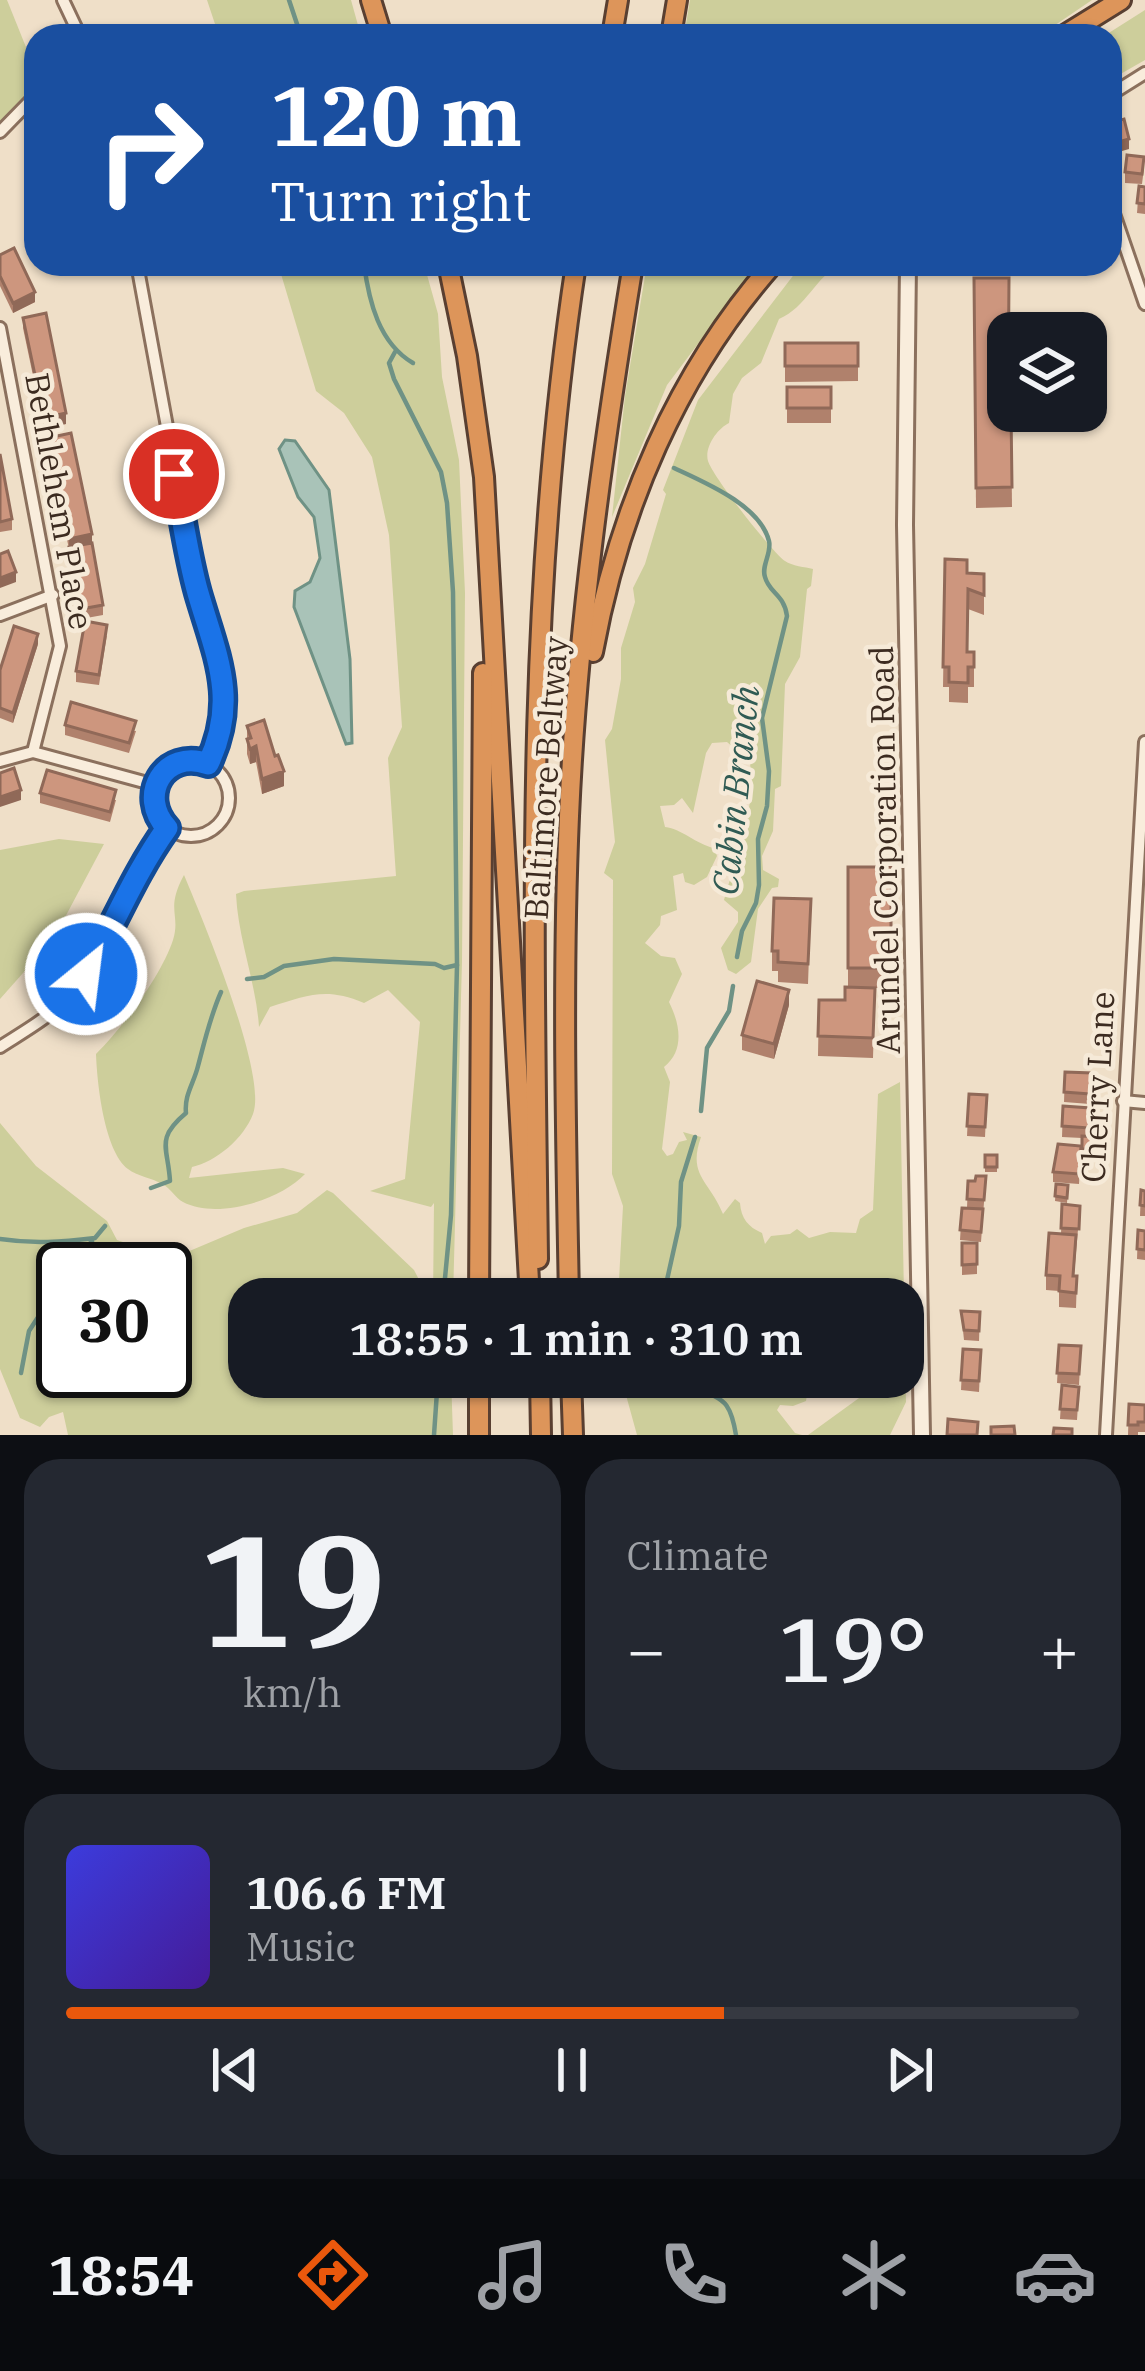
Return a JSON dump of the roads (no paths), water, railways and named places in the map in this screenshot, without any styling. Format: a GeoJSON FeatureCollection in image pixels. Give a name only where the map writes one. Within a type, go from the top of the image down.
{"type":"FeatureCollection","features":[{"type":"Feature","properties":{"kind":"highway"},"geometry":{"type":"LineString","coordinates":[[1082,24],[1120,0]]}},
{"type":"Feature","properties":{"kind":"highway"},"geometry":{"type":"LineString","coordinates":[[450,276],[484,477],[533,1278]]}},
{"type":"Feature","properties":{"kind":"highway","name":"Baltimore Beltway"},"geometry":{"type":"LineString","coordinates":[[534,1278],[536,689],[550,470],[574,276]]}},
{"type":"Feature","properties":{"kind":"highway","name":"Baltimore Beltway"},"geometry":{"type":"LineString","coordinates":[[569,1278],[564,1036],[569,811],[600,474],[631,276]]}},
{"type":"Feature","properties":{"kind":"highway"},"geometry":{"type":"LineString","coordinates":[[569,811],[601,609],[639,484],[690,380],[764,276]]}},
{"type":"Feature","properties":{"kind":"highway"},"geometry":{"type":"LineString","coordinates":[[479,1278],[484,477]]}},
{"type":"Feature","properties":{"kind":"highway"},"geometry":{"type":"LineString","coordinates":[[479,1398],[479,1435]]}},
{"type":"Feature","properties":{"kind":"highway"},"geometry":{"type":"LineString","coordinates":[[572,1398],[573,1435]]}},
{"type":"Feature","properties":{"kind":"street"},"geometry":{"type":"LineString","coordinates":[[0,132],[24,107]]}},
{"type":"Feature","properties":{"kind":"street"},"geometry":{"type":"LineString","coordinates":[[1122,237],[1145,304]]}},
{"type":"Feature","properties":{"kind":"street"},"geometry":{"type":"LineString","coordinates":[[139,276],[197,589],[222,664],[222,717],[218,744],[208,764]]}},
{"type":"Feature","properties":{"kind":"street","name":"Arundel Corporation Road"},"geometry":{"type":"LineString","coordinates":[[908,276],[905,525],[922,1435]]}},
{"type":"Feature","properties":{"kind":"street","name":"Bethlehem Place"},"geometry":{"type":"LineString","coordinates":[[0,328],[60,646],[33,752]]}},
{"type":"Feature","properties":{"kind":"street"},"geometry":{"type":"LineString","coordinates":[[0,615],[53,595]]}},
{"type":"Feature","properties":{"kind":"street","name":"Cherry Lane"},"geometry":{"type":"LineString","coordinates":[[1106,1435],[1145,742]]}},
{"type":"Feature","properties":{"kind":"street"},"geometry":{"type":"LineString","coordinates":[[0,760],[33,752],[155,785]]}},
{"type":"Feature","properties":{"kind":"street"},"geometry":{"type":"LineString","coordinates":[[188,759],[208,764],[227,783],[230,795],[224,818],[194,837],[167,828],[156,813],[155,785],[176,762],[188,759]]}},
{"type":"Feature","properties":{"kind":"street"},"geometry":{"type":"LineString","coordinates":[[0,1047],[54,1010],[86,974],[143,862],[167,828]]}},
{"type":"Feature","properties":{"kind":"street"},"geometry":{"type":"LineString","coordinates":[[1123,1101],[1145,1102]]}},
{"type":"Feature","properties":{"kind":"waterway","name":"Cabin Branch"},"geometry":{"type":"LineString","coordinates":[[289,0],[297,24]]}},
{"type":"Feature","properties":{"kind":"waterway","name":"Cabin Branch"},"geometry":{"type":"LineString","coordinates":[[367,276],[384,333],[413,363]]}},
{"type":"Feature","properties":{"kind":"waterway"},"geometry":{"type":"LineString","coordinates":[[395,352],[389,363],[394,379],[441,472],[453,592],[457,965],[445,1278]]}},
{"type":"Feature","properties":{"kind":"waterway","name":"Cabin Branch"},"geometry":{"type":"LineString","coordinates":[[674,468],[729,496],[755,516],[770,546],[765,577],[787,616],[762,718],[769,771],[767,806],[758,839],[759,885],[737,957]]}},
{"type":"Feature","properties":{"kind":"waterway"},"geometry":{"type":"LineString","coordinates":[[247,979],[264,977],[284,966],[334,959],[444,968],[457,965]]}},
{"type":"Feature","properties":{"kind":"waterway","name":"Cabin Branch"},"geometry":{"type":"LineString","coordinates":[[701,1111],[707,1048],[729,1011],[733,986]]}},
{"type":"Feature","properties":{"kind":"waterway"},"geometry":{"type":"LineString","coordinates":[[151,1188],[170,1181],[167,1137],[186,1113],[221,992]]}},
{"type":"Feature","properties":{"kind":"waterway","name":"Cabin Branch"},"geometry":{"type":"LineString","coordinates":[[667,1278],[679,1226],[681,1182],[695,1137]]}},
{"type":"Feature","properties":{"kind":"waterway"},"geometry":{"type":"LineString","coordinates":[[0,1239],[95,1238],[105,1226]]}},
{"type":"Feature","properties":{"kind":"waterway"},"geometry":{"type":"LineString","coordinates":[[21,1373],[29,1331],[36,1320]]}},
{"type":"Feature","properties":{"kind":"waterway"},"geometry":{"type":"LineString","coordinates":[[434,1435],[437,1398]]}},
{"type":"Feature","properties":{"kind":"waterway","name":"Cabin Branch"},"geometry":{"type":"LineString","coordinates":[[716,1398],[729,1409],[736,1435]]}}]}
